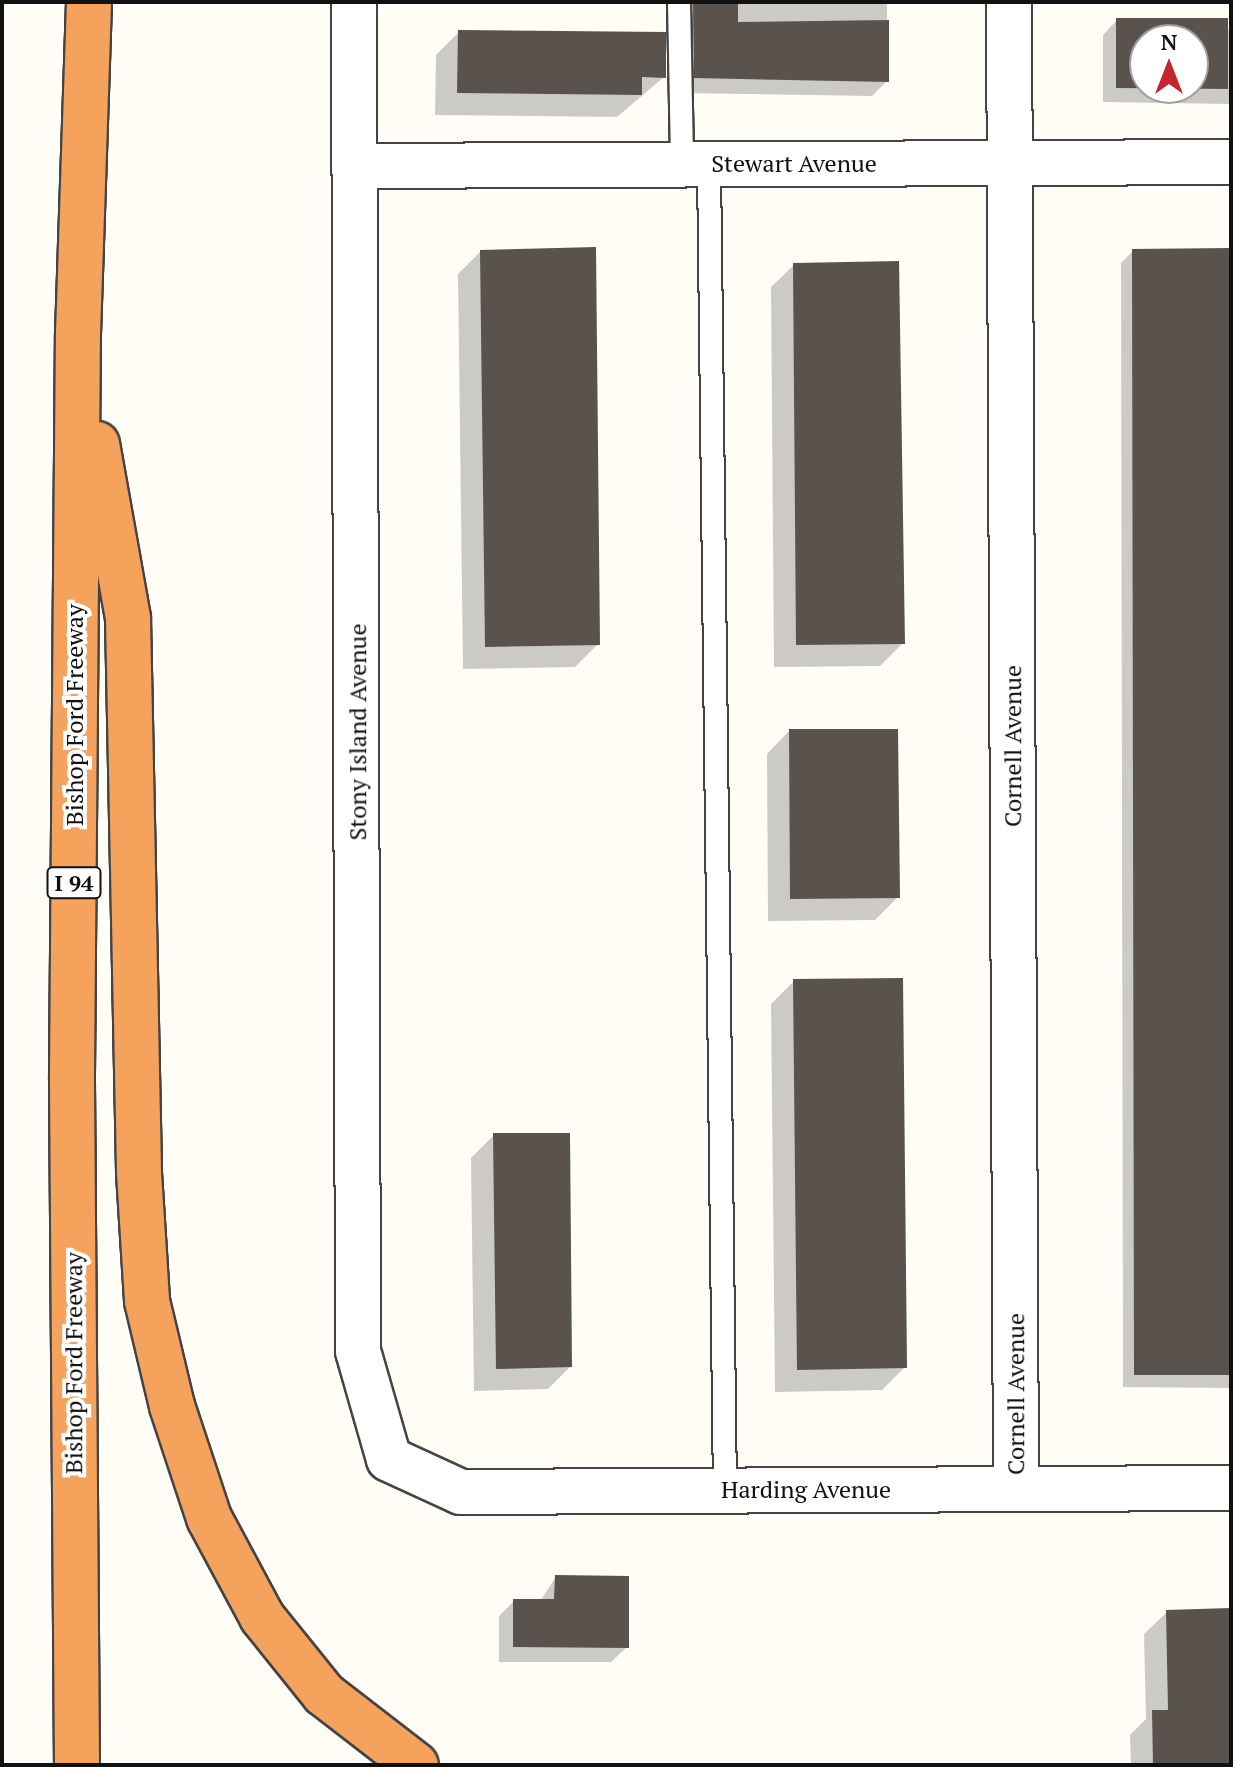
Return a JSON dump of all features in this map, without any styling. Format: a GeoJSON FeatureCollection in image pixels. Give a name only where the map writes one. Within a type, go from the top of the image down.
{"type":"FeatureCollection","features":[{"type":"Feature","properties":{"kind":"highway","name":"Bishop Ford Freeway"},"geometry":{"type":"LineString","coordinates":[[77,1765],[78,334],[89,2]]}},
{"type":"Feature","properties":{"kind":"highway"},"geometry":{"type":"LineString","coordinates":[[78,334],[128,618],[139,1173],[147,1301],[172,1406],[209,1518],[262,1617],[324,1694],[416,1765]]}},
{"type":"Feature","properties":{"kind":"street","name":"Stony Island Avenue"},"geometry":{"type":"LineString","coordinates":[[354,2],[357,166],[358,1351],[389,1459]]}},
{"type":"Feature","properties":{"kind":"street","name":"Cornell Avenue"},"geometry":{"type":"LineString","coordinates":[[1009,2],[1016,1489]]}},
{"type":"Feature","properties":{"kind":"street","name":"Stewart Avenue"},"geometry":{"type":"LineString","coordinates":[[357,166],[1231,162]]}},
{"type":"Feature","properties":{"kind":"street","name":"Harding Avenue"},"geometry":{"type":"LineString","coordinates":[[389,1459],[461,1492],[1231,1488]]}},
{"type":"Feature","properties":{"kind":"lane"},"geometry":{"type":"LineString","coordinates":[[679,2],[696,165],[725,1491]]}},
{"type":"Feature","properties":{"kind":"building"},"geometry":{"type":"Polygon","coordinates":[[[693,2],[738,2],[738,22],[889,20],[889,82],[694,78],[693,2]]]}},
{"type":"Feature","properties":{"kind":"building"},"geometry":{"type":"Polygon","coordinates":[[[1116,18],[1228,18],[1228,89],[1209,89],[1209,24],[1129,24],[1129,88],[1116,88],[1116,18]]]}},
{"type":"Feature","properties":{"kind":"building"},"geometry":{"type":"Polygon","coordinates":[[[458,30],[666,32],[666,78],[642,77],[642,95],[457,93],[458,30]]]}},
{"type":"Feature","properties":{"kind":"building"},"geometry":{"type":"Polygon","coordinates":[[[596,247],[600,645],[485,647],[480,250],[596,247]]]}},
{"type":"Feature","properties":{"kind":"building"},"geometry":{"type":"Polygon","coordinates":[[[1231,248],[1231,1375],[1134,1375],[1132,249],[1231,248]]]}},
{"type":"Feature","properties":{"kind":"building"},"geometry":{"type":"Polygon","coordinates":[[[899,261],[905,644],[796,645],[793,263],[899,261]]]}},
{"type":"Feature","properties":{"kind":"building"},"geometry":{"type":"Polygon","coordinates":[[[789,729],[898,729],[900,898],[790,899],[789,729]]]}},
{"type":"Feature","properties":{"kind":"building"},"geometry":{"type":"Polygon","coordinates":[[[903,978],[907,1368],[797,1370],[793,979],[903,978]]]}},
{"type":"Feature","properties":{"kind":"building"},"geometry":{"type":"Polygon","coordinates":[[[493,1133],[570,1133],[572,1367],[496,1369],[493,1133]]]}},
{"type":"Feature","properties":{"kind":"building"},"geometry":{"type":"Polygon","coordinates":[[[555,1575],[629,1576],[629,1648],[513,1647],[513,1599],[554,1599],[555,1575]]]}},
{"type":"Feature","properties":{"kind":"building"},"geometry":{"type":"Polygon","coordinates":[[[1231,1608],[1231,1765],[1153,1765],[1152,1710],[1168,1710],[1166,1610],[1231,1608]]]}}]}
